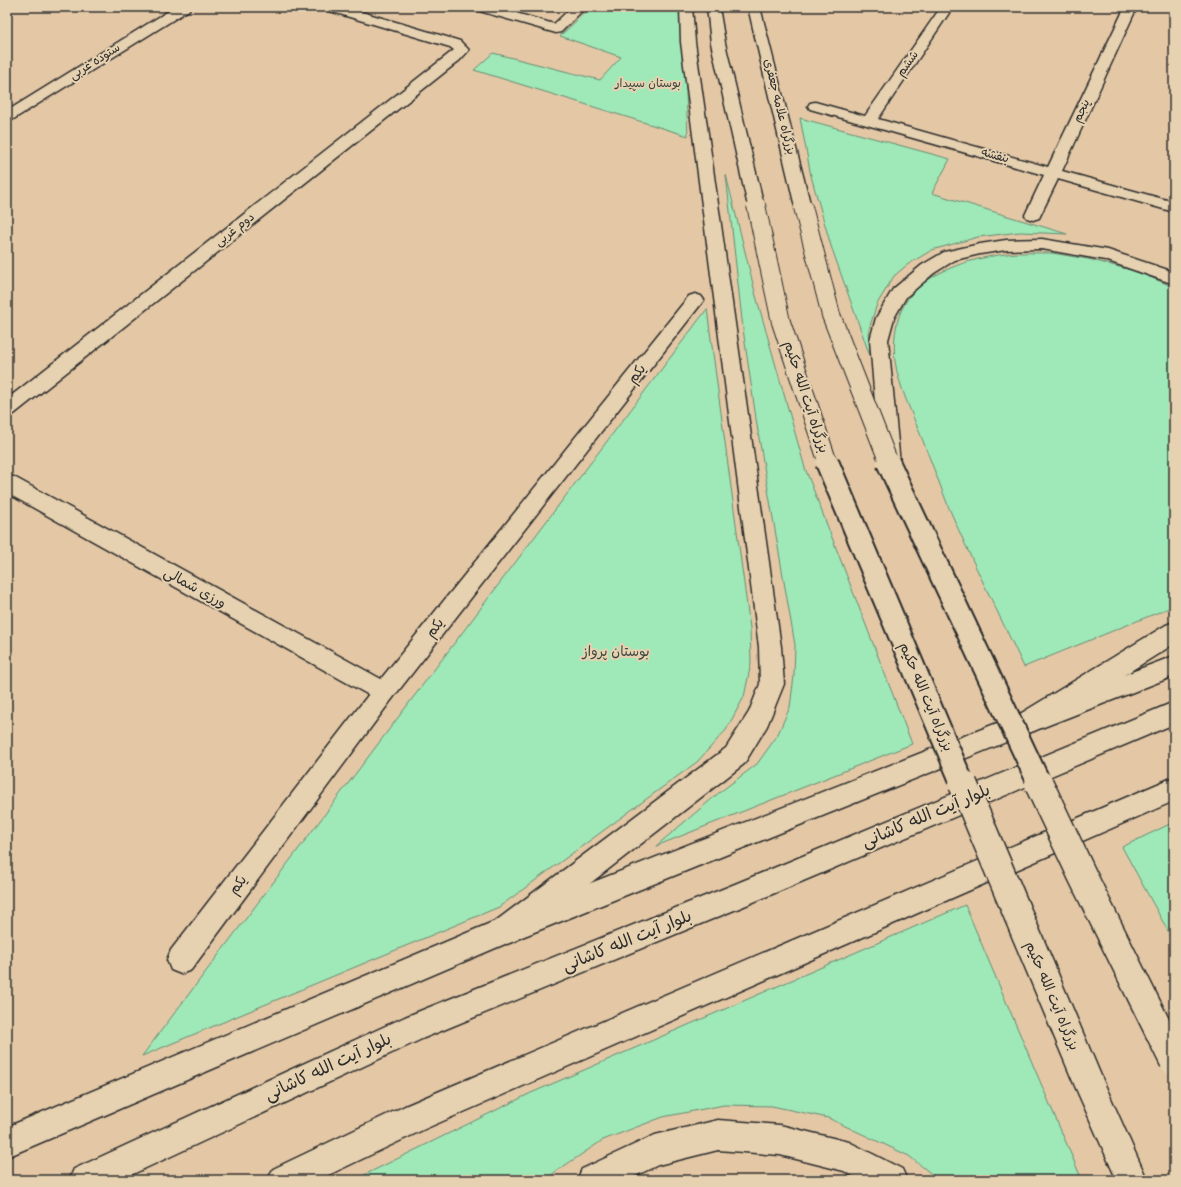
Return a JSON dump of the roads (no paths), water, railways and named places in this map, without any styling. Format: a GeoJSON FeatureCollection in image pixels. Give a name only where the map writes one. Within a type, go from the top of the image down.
{"type":"FeatureCollection","features":[{"type":"Feature","properties":{"kind":"main road","name":"ستوده غربی"},"geometry":{"type":"LineString","coordinates":[[7,118],[184,7]]}},
{"type":"Feature","properties":{"kind":"main road","name":"دوم غربی"},"geometry":{"type":"LineString","coordinates":[[7,409],[462,50],[454,44],[331,7]]}},
{"type":"Feature","properties":{"kind":"main road"},"geometry":{"type":"LineString","coordinates":[[481,7],[556,29],[580,7]]}},
{"type":"Feature","properties":{"kind":"main road"},"geometry":{"type":"LineString","coordinates":[[506,930],[735,756],[759,718],[772,684],[770,647],[688,42],[686,7]]}},
{"type":"Feature","properties":{"kind":"main road","name":"بزرگراه آیت الله حکیم"},"geometry":{"type":"LineString","coordinates":[[713,7],[718,43],[781,322],[829,467],[1088,1081],[1132,1180]]}},
{"type":"Feature","properties":{"kind":"main road","name":"بزرگراه علامه جعفری"},"geometry":{"type":"LineString","coordinates":[[754,7],[832,315],[890,467]]}},
{"type":"Feature","properties":{"kind":"main road","name":"ششم"},"geometry":{"type":"LineString","coordinates":[[869,121],[947,7]]}},
{"type":"Feature","properties":{"kind":"main road","name":"پنجم"},"geometry":{"type":"LineString","coordinates":[[1033,215],[1131,7]]}},
{"type":"Feature","properties":{"kind":"main road","name":"بنفشه"},"geometry":{"type":"LineString","coordinates":[[815,106],[1174,207]]}},
{"type":"Feature","properties":{"kind":"main road"},"geometry":{"type":"LineString","coordinates":[[1174,278],[1108,255],[1072,248],[1042,244],[1006,244],[980,249],[950,256],[928,269],[899,293],[885,318],[879,340],[890,467],[1079,868],[1174,1061]]}},
{"type":"Feature","properties":{"kind":"main road","name":"یکم"},"geometry":{"type":"LineString","coordinates":[[181,960],[384,692],[695,300]]}},
{"type":"Feature","properties":{"kind":"main road","name":"ورزی شمالی"},"geometry":{"type":"LineString","coordinates":[[7,483],[384,692]]}},
{"type":"Feature","properties":{"kind":"main road"},"geometry":{"type":"LineString","coordinates":[[1028,722],[1174,632]]}},
{"type":"Feature","properties":{"kind":"main road"},"geometry":{"type":"LineString","coordinates":[[7,1142],[506,930],[1028,722],[1174,666]]}},
{"type":"Feature","properties":{"kind":"main road","name":"بلوار آیت الله کاشانی"},"geometry":{"type":"LineString","coordinates":[[85,1180],[415,1027],[742,894],[1174,713]]}},
{"type":"Feature","properties":{"kind":"main road"},"geometry":{"type":"LineString","coordinates":[[284,1180],[416,1117],[1174,789]]}},
{"type":"Feature","properties":{"kind":"main road"},"geometry":{"type":"LineString","coordinates":[[593,1180],[655,1150],[718,1135],[780,1140],[849,1157],[891,1180]]}},
{"type":"Feature","properties":{"kind":"park label","name":"بوستان سپیدار"},"geometry":{"type":"Point","coordinates":[648,84]}},
{"type":"Feature","properties":{"kind":"park label","name":"بوستان پرواز"},"geometry":{"type":"Point","coordinates":[616,652]}}]}
